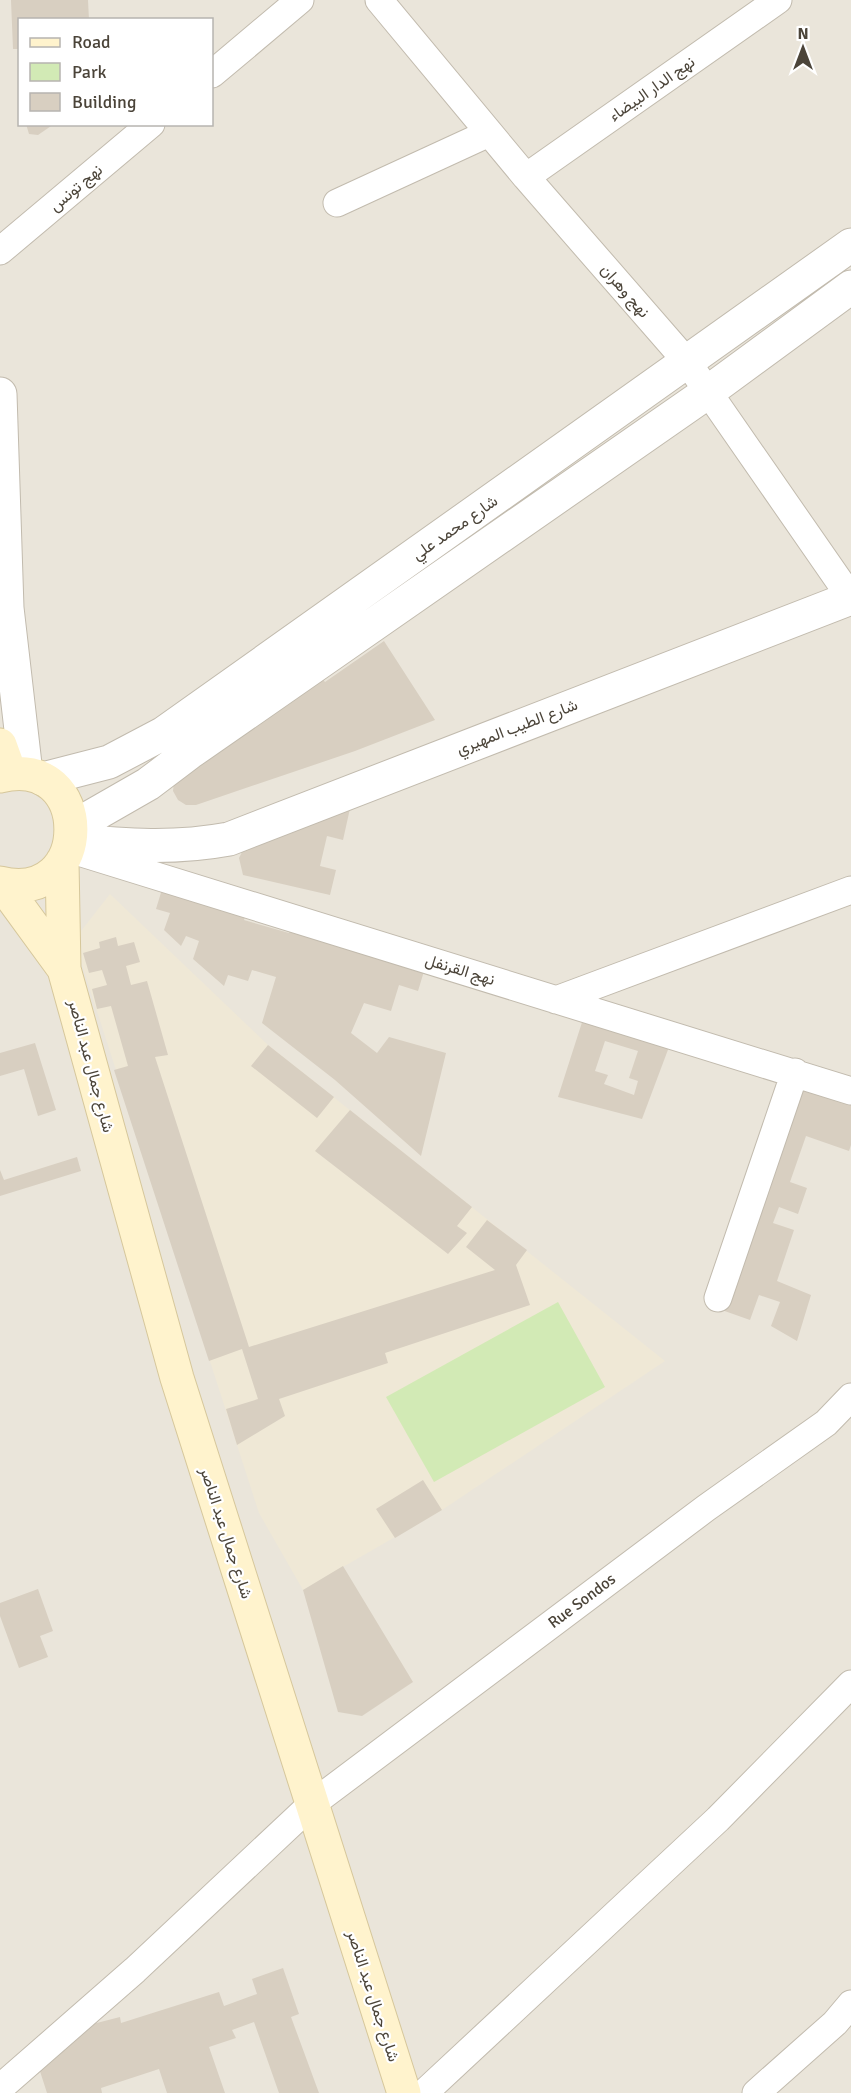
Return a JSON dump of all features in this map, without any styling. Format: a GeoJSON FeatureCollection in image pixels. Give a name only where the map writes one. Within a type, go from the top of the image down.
{"type":"FeatureCollection","features":[{"type":"Feature","properties":{"kind":"main road","name":"شارع جمال عبد الناصر"},"geometry":{"type":"LineString","coordinates":[[16,769],[58,791],[69,808],[64,969],[177,1378],[404,2093]]}},
{"type":"Feature","properties":{"kind":"main road"},"geometry":{"type":"LineString","coordinates":[[1,883],[19,885],[36,882],[51,874],[69,845]]}},
{"type":"Feature","properties":{"kind":"main road","name":"شارع جمال عبد الناصر"},"geometry":{"type":"LineString","coordinates":[[1,883],[64,969]]}},
{"type":"Feature","properties":{"kind":"street"},"geometry":{"type":"LineString","coordinates":[[213,73],[300,0]]}},
{"type":"Feature","properties":{"kind":"street","name":"نهج وهران"},"geometry":{"type":"LineString","coordinates":[[380,0],[526,177],[688,363],[851,598]]}},
{"type":"Feature","properties":{"kind":"street","name":"نهج الدار البيضاء"},"geometry":{"type":"LineString","coordinates":[[526,177],[778,0]]}},
{"type":"Feature","properties":{"kind":"street","name":"نهج تونس"},"geometry":{"type":"LineString","coordinates":[[0,251],[149,126]]}},
{"type":"Feature","properties":{"kind":"street"},"geometry":{"type":"LineString","coordinates":[[337,203],[489,133]]}},
{"type":"Feature","properties":{"kind":"street","name":"شارع محمد علي"},"geometry":{"type":"LineString","coordinates":[[16,769],[109,762],[164,733],[688,363],[851,245]]}},
{"type":"Feature","properties":{"kind":"street","name":"شارع محمد علي"},"geometry":{"type":"LineString","coordinates":[[69,845],[189,753],[708,392],[851,287]]}},
{"type":"Feature","properties":{"kind":"street"},"geometry":{"type":"LineString","coordinates":[[0,394],[7,608],[16,769]]}},
{"type":"Feature","properties":{"kind":"street","name":"شارع الطيب المهيري"},"geometry":{"type":"LineString","coordinates":[[69,845],[132,847],[180,845],[230,838],[851,598]]}},
{"type":"Feature","properties":{"kind":"street","name":"نهج القرنفل"},"geometry":{"type":"LineString","coordinates":[[69,845],[851,1091]]}},
{"type":"Feature","properties":{"kind":"street"},"geometry":{"type":"LineString","coordinates":[[556,1000],[851,890]]}},
{"type":"Feature","properties":{"kind":"street"},"geometry":{"type":"LineString","coordinates":[[718,1298],[795,1072]]}},
{"type":"Feature","properties":{"kind":"street","name":"Rue Sondos"},"geometry":{"type":"LineString","coordinates":[[0,2088],[135,1970],[312,1804],[706,1508],[826,1423],[851,1397]]}},
{"type":"Feature","properties":{"kind":"street"},"geometry":{"type":"LineString","coordinates":[[424,2093],[718,1819],[851,1684]]}},
{"type":"Feature","properties":{"kind":"street"},"geometry":{"type":"LineString","coordinates":[[756,2093],[835,2023],[851,2004]]}},
{"type":"Feature","properties":{"kind":"shaded area"},"geometry":{"type":"Polygon","coordinates":[[[0,0],[851,0],[851,2093],[0,2093],[0,0]]]}},
{"type":"Feature","properties":{"kind":"shaded area"},"geometry":{"type":"Polygon","coordinates":[[[110,894],[268,1045],[665,1361],[442,1510],[303,1590],[259,1513],[74,940],[110,894]]]}},
{"type":"Feature","properties":{"kind":"green space"},"geometry":{"type":"Polygon","coordinates":[[[558,1302],[605,1387],[434,1482],[386,1397],[558,1302]]]}},
{"type":"Feature","properties":{"kind":"building"},"geometry":{"type":"Polygon","coordinates":[[[11,0],[88,0],[89,18],[18,18],[18,49],[13,49],[11,0]]]}},
{"type":"Feature","properties":{"kind":"building"},"geometry":{"type":"Polygon","coordinates":[[[27,126],[51,126],[38,135],[29,134],[27,126]]]}},
{"type":"Feature","properties":{"kind":"building"},"geometry":{"type":"Polygon","coordinates":[[[384,641],[435,720],[355,751],[196,805],[186,805],[178,800],[173,791],[174,781],[320,676],[325,682],[384,641]]]}},
{"type":"Feature","properties":{"kind":"building"},"geometry":{"type":"Polygon","coordinates":[[[351,804],[343,840],[327,836],[320,866],[336,870],[330,895],[243,875],[239,858],[247,842],[351,804]]]}},
{"type":"Feature","properties":{"kind":"building"},"geometry":{"type":"Polygon","coordinates":[[[163,886],[247,911],[244,920],[289,933],[292,923],[425,968],[418,991],[399,985],[391,1011],[364,1003],[351,1033],[377,1053],[389,1037],[446,1053],[421,1156],[335,1080],[262,1023],[276,977],[252,970],[248,981],[228,975],[224,986],[193,959],[199,941],[186,936],[181,946],[164,930],[170,913],[156,909],[163,886]]]}},
{"type":"Feature","properties":{"kind":"building"},"geometry":{"type":"Polygon","coordinates":[[[116,937],[118,946],[134,942],[140,962],[126,966],[131,985],[147,981],[168,1055],[155,1057],[249,1347],[495,1270],[466,1247],[487,1220],[527,1250],[516,1265],[530,1305],[385,1353],[388,1363],[279,1399],[285,1416],[237,1445],[226,1409],[258,1399],[242,1349],[209,1361],[114,1070],[128,1066],[111,1006],[97,1009],[92,989],[107,985],[102,970],[89,973],[83,953],[100,948],[99,942],[116,937]]]}},
{"type":"Feature","properties":{"kind":"building"},"geometry":{"type":"Polygon","coordinates":[[[585,1013],[672,1039],[642,1119],[558,1097],[585,1013]],[[605,1041],[595,1071],[608,1075],[604,1084],[634,1095],[638,1081],[629,1078],[638,1051],[605,1041]]]}},
{"type":"Feature","properties":{"kind":"building"},"geometry":{"type":"Polygon","coordinates":[[[35,1043],[56,1110],[38,1116],[24,1069],[0,1076],[0,1053],[35,1043]]]}},
{"type":"Feature","properties":{"kind":"building"},"geometry":{"type":"Polygon","coordinates":[[[268,1045],[334,1097],[317,1118],[251,1066],[268,1045]]]}},
{"type":"Feature","properties":{"kind":"building"},"geometry":{"type":"Polygon","coordinates":[[[798,1075],[851,1093],[851,1145],[849,1151],[806,1136],[790,1182],[807,1188],[798,1214],[779,1207],[773,1223],[794,1230],[777,1281],[811,1295],[797,1341],[771,1326],[780,1302],[759,1295],[750,1320],[719,1309],[798,1075]]]}},
{"type":"Feature","properties":{"kind":"building"},"geometry":{"type":"Polygon","coordinates":[[[350,1110],[472,1207],[457,1226],[467,1233],[448,1254],[315,1151],[350,1110]]]}},
{"type":"Feature","properties":{"kind":"building"},"geometry":{"type":"Polygon","coordinates":[[[77,1157],[81,1171],[0,1196],[0,1170],[4,1180],[77,1157]]]}},
{"type":"Feature","properties":{"kind":"building"},"geometry":{"type":"Polygon","coordinates":[[[423,1480],[442,1510],[395,1538],[376,1509],[423,1480]]]}},
{"type":"Feature","properties":{"kind":"building"},"geometry":{"type":"Polygon","coordinates":[[[343,1566],[413,1682],[362,1716],[338,1712],[303,1590],[343,1566]]]}},
{"type":"Feature","properties":{"kind":"building"},"geometry":{"type":"Polygon","coordinates":[[[38,1589],[53,1631],[40,1636],[48,1657],[19,1668],[0,1616],[0,1603],[38,1589]]]}},
{"type":"Feature","properties":{"kind":"building"},"geometry":{"type":"Polygon","coordinates":[[[283,1968],[299,2014],[291,2017],[319,2093],[279,2093],[254,2022],[232,2030],[236,2038],[209,2047],[225,2093],[167,2093],[159,2069],[101,2088],[102,2093],[47,2093],[38,2065],[85,2026],[120,2017],[121,2023],[219,1992],[224,2006],[257,1994],[252,1979],[283,1968]]]}}]}
